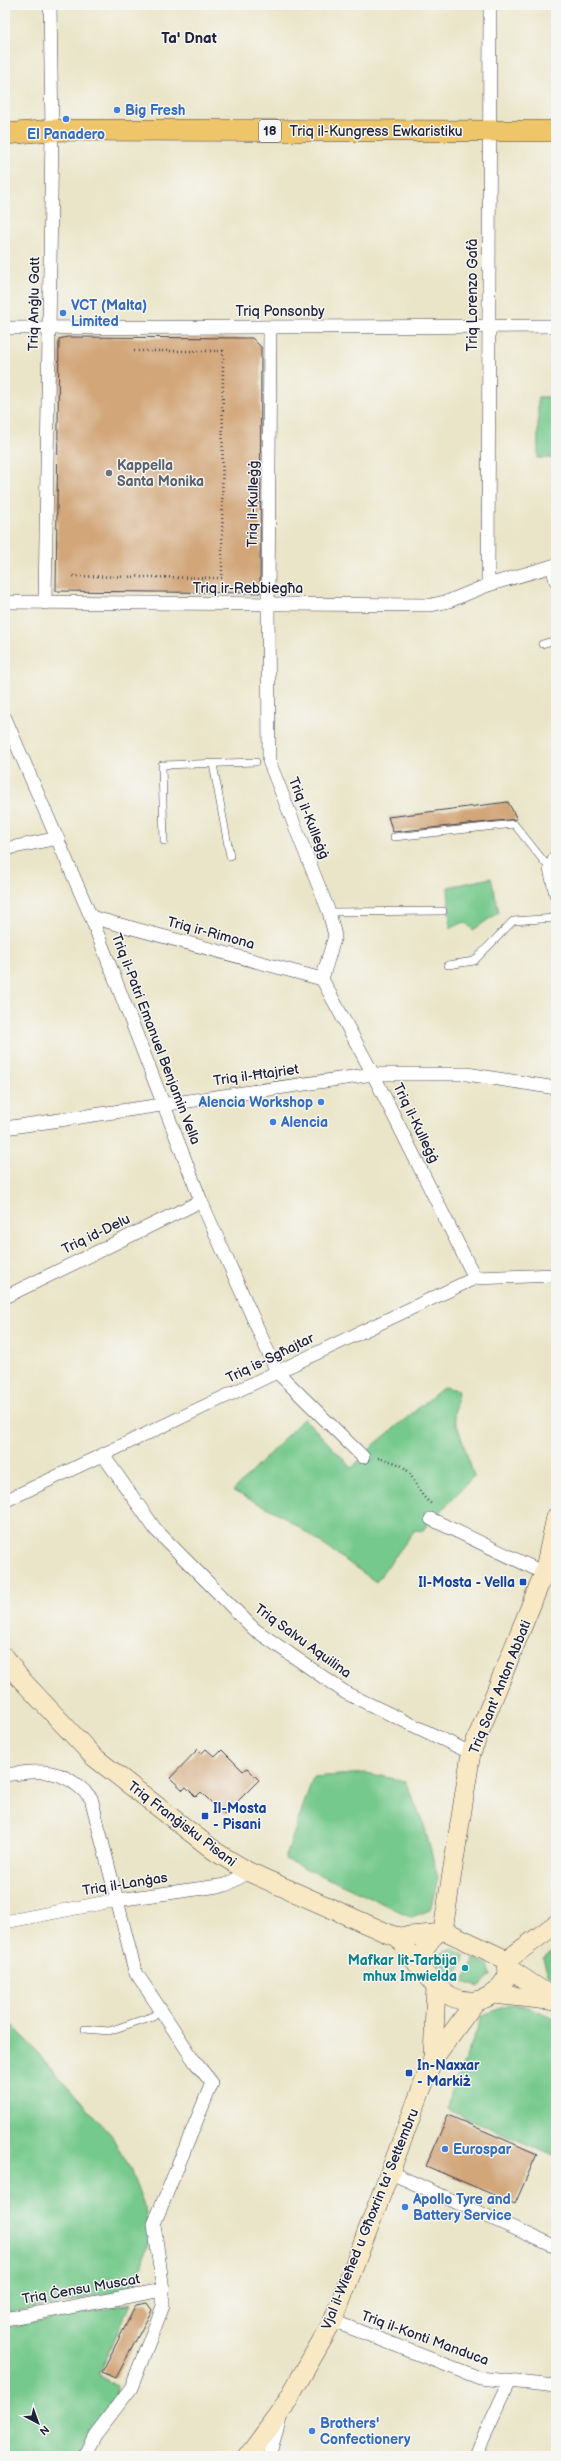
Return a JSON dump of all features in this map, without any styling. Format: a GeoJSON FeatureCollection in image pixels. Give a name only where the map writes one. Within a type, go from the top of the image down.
{"type":"FeatureCollection","features":[{"type":"Feature","properties":{"kind":"main road","name":"Triq il-Kungress Ewkaristiku"},"geometry":{"type":"LineString","coordinates":[[5,134],[52,130],[556,131]]}},
{"type":"Feature","properties":{"kind":"street","name":"Triq Anġlu Gatt"},"geometry":{"type":"LineString","coordinates":[[45,602],[52,130],[50,5]]}},
{"type":"Feature","properties":{"kind":"street","name":"Triq Lorenzo Gafà"},"geometry":{"type":"LineString","coordinates":[[488,585],[487,326],[490,5]]}},
{"type":"Feature","properties":{"kind":"street","name":"Triq Ponsonby"},"geometry":{"type":"LineString","coordinates":[[5,328],[556,326]]}},
{"type":"Feature","properties":{"kind":"street","name":"Triq il-Kulleġġ"},"geometry":{"type":"LineString","coordinates":[[270,328],[268,604],[269,761],[329,912],[335,936],[322,979],[373,1074],[475,1278]]}},
{"type":"Feature","properties":{"kind":"street","name":"Triq ir-Rebbiegħa"},"geometry":{"type":"LineString","coordinates":[[5,602],[431,605],[449,602],[488,585],[554,565]]}},
{"type":"Feature","properties":{"kind":"street"},"geometry":{"type":"LineString","coordinates":[[554,565],[556,581]]}},
{"type":"Feature","properties":{"kind":"street","name":"Triq il-Patri Emanuel Benjamin Vella"},"geometry":{"type":"LineString","coordinates":[[5,718],[92,917],[201,1201],[277,1372]]}},
{"type":"Feature","properties":{"kind":"street"},"geometry":{"type":"LineString","coordinates":[[5,849],[58,838]]}},
{"type":"Feature","properties":{"kind":"street"},"geometry":{"type":"LineString","coordinates":[[556,856],[550,869],[556,894]]}},
{"type":"Feature","properties":{"kind":"street","name":"Triq ir-Rimona"},"geometry":{"type":"LineString","coordinates":[[92,917],[322,979]]}},
{"type":"Feature","properties":{"kind":"street","name":"Triq il-Ħtajriet"},"geometry":{"type":"LineString","coordinates":[[5,1128],[373,1074],[467,1074],[554,1089]]}},
{"type":"Feature","properties":{"kind":"street","name":"Triq id-Delu"},"geometry":{"type":"LineString","coordinates":[[5,1296],[201,1201]]}},
{"type":"Feature","properties":{"kind":"street","name":"Triq is-Sgħajtar"},"geometry":{"type":"LineString","coordinates":[[5,1501],[475,1278],[556,1275]]}},
{"type":"Feature","properties":{"kind":"street"},"geometry":{"type":"LineString","coordinates":[[277,1372],[362,1456]]}},
{"type":"Feature","properties":{"kind":"street","name":"Triq Salvu Aquilina"},"geometry":{"type":"LineString","coordinates":[[104,1455],[156,1530],[254,1629],[346,1693],[471,1753]]}},
{"type":"Feature","properties":{"kind":"street","name":"Triq Sant' Anton Abbati"},"geometry":{"type":"LineString","coordinates":[[438,1932],[471,1753],[544,1573],[553,1542],[556,1517]]}},
{"type":"Feature","properties":{"kind":"street"},"geometry":{"type":"LineString","coordinates":[[433,1520],[544,1573]]}},
{"type":"Feature","properties":{"kind":"street","name":"Triq Franġisku Pisani"},"geometry":{"type":"LineString","coordinates":[[5,1657],[19,1677],[94,1757],[216,1852],[249,1872],[398,1937],[436,1986],[454,1997],[475,2002]]}},
{"type":"Feature","properties":{"kind":"street"},"geometry":{"type":"LineString","coordinates":[[5,1775],[43,1770],[70,1778],[81,1786],[91,1798],[135,1971],[195,2062],[212,2083],[154,2224],[164,2290],[162,2306],[131,2388],[94,2435],[84,2456]]}},
{"type":"Feature","properties":{"kind":"street","name":"Triq il-Lanġas"},"geometry":{"type":"LineString","coordinates":[[5,1922],[116,1900],[226,1885],[249,1872]]}},
{"type":"Feature","properties":{"kind":"street"},"geometry":{"type":"LineString","coordinates":[[507,1964],[556,1924]]}},
{"type":"Feature","properties":{"kind":"street"},"geometry":{"type":"LineString","coordinates":[[421,1968],[423,1952],[438,1932],[507,1964],[556,2000]]}},
{"type":"Feature","properties":{"kind":"street","name":"Triq Franġisku Pisani"},"geometry":{"type":"LineString","coordinates":[[398,1937],[438,1932]]}},
{"type":"Feature","properties":{"kind":"street"},"geometry":{"type":"LineString","coordinates":[[494,1994],[508,1975],[507,1964]]}},
{"type":"Feature","properties":{"kind":"street","name":"Vjal il-Wieħed u Għoxrin ta' Settembru"},"geometry":{"type":"LineString","coordinates":[[433,2059],[436,1986]]}},
{"type":"Feature","properties":{"kind":"street"},"geometry":{"type":"LineString","coordinates":[[475,2002],[494,1994],[556,2000]]}},
{"type":"Feature","properties":{"kind":"street","name":"Vjal il-Wieħed u Għoxrin ta' Settembru"},"geometry":{"type":"LineString","coordinates":[[248,2456],[282,2410],[333,2321],[433,2059],[475,2002]]}},
{"type":"Feature","properties":{"kind":"street"},"geometry":{"type":"LineString","coordinates":[[389,2172],[556,2247]]}},
{"type":"Feature","properties":{"kind":"street","name":"Triq Ċensu Muscat"},"geometry":{"type":"LineString","coordinates":[[5,2319],[164,2290]]}},
{"type":"Feature","properties":{"kind":"street","name":"Triq il-Konti Manduca"},"geometry":{"type":"LineString","coordinates":[[333,2321],[480,2378],[556,2386]]}},
{"type":"Feature","properties":{"kind":"street"},"geometry":{"type":"LineString","coordinates":[[475,2456],[509,2382]]}},
{"type":"Feature","properties":{"kind":"street"},"geometry":{"type":"LineString","coordinates":[[269,2456],[282,2410]]}},
{"type":"Feature","properties":{"kind":"lane"},"geometry":{"type":"LineString","coordinates":[[50,5],[57,5]]}},
{"type":"Feature","properties":{"kind":"lane"},"geometry":{"type":"LineString","coordinates":[[542,644],[556,640]]}},
{"type":"Feature","properties":{"kind":"lane"},"geometry":{"type":"LineString","coordinates":[[164,841],[162,765],[256,762]]}},
{"type":"Feature","properties":{"kind":"lane"},"geometry":{"type":"LineString","coordinates":[[213,764],[230,856]]}},
{"type":"Feature","properties":{"kind":"lane"},"geometry":{"type":"LineString","coordinates":[[394,837],[514,824],[550,869]]}},
{"type":"Feature","properties":{"kind":"lane"},"geometry":{"type":"LineString","coordinates":[[329,912],[443,911]]}},
{"type":"Feature","properties":{"kind":"lane"},"geometry":{"type":"LineString","coordinates":[[448,965],[474,961],[513,921],[556,918]]}},
{"type":"Feature","properties":{"kind":"lane"},"geometry":{"type":"LineString","coordinates":[[85,2029],[109,2031],[153,2016],[160,2009]]}},
{"type":"Feature","properties":{"kind":"path"},"geometry":{"type":"LineString","coordinates":[[73,576],[222,578],[223,351],[133,351]]}},
{"type":"Feature","properties":{"kind":"path"},"geometry":{"type":"LineString","coordinates":[[362,1456],[366,1450],[370,1456],[402,1467],[410,1474],[424,1499],[443,1510],[433,1520]]}},
{"type":"Feature","properties":{"kind":"green space"},"geometry":{"type":"Polygon","coordinates":[[[538,397],[556,397],[556,458],[538,458],[538,397]]]}},
{"type":"Feature","properties":{"kind":"green space"},"geometry":{"type":"Polygon","coordinates":[[[491,878],[499,912],[473,930],[465,922],[450,928],[448,887],[491,878]]]}},
{"type":"Feature","properties":{"kind":"green space"},"geometry":{"type":"Polygon","coordinates":[[[444,1387],[458,1390],[454,1416],[474,1476],[422,1531],[415,1530],[376,1582],[280,1514],[233,1491],[304,1418],[352,1468],[375,1444],[444,1387]]]}},
{"type":"Feature","properties":{"kind":"green space"},"geometry":{"type":"Polygon","coordinates":[[[366,1773],[405,1781],[424,1825],[438,1878],[430,1910],[412,1917],[285,1859],[313,1777],[366,1773]]]}},
{"type":"Feature","properties":{"kind":"green space"},"geometry":{"type":"Polygon","coordinates":[[[556,1948],[556,1977],[548,1975],[543,1958],[556,1948]]]}},
{"type":"Feature","properties":{"kind":"green space"},"geometry":{"type":"Polygon","coordinates":[[[453,1949],[465,1955],[455,1979],[443,1974],[438,1964],[442,1953],[453,1949]]]}},
{"type":"Feature","properties":{"kind":"green space"},"geometry":{"type":"Polygon","coordinates":[[[475,1958],[488,1965],[491,1975],[479,1987],[464,1982],[475,1958]]]}},
{"type":"Feature","properties":{"kind":"green space"},"geometry":{"type":"Polygon","coordinates":[[[509,2005],[529,2007],[556,2019],[556,2157],[447,2109],[449,2098],[483,2015],[509,2005]]]}},
{"type":"Feature","properties":{"kind":"green space"},"geometry":{"type":"Polygon","coordinates":[[[8,2020],[114,2138],[130,2169],[145,2209],[150,2237],[136,2285],[105,2295],[5,2313],[5,2021],[8,2020]]]}},
{"type":"Feature","properties":{"kind":"green space"},"geometry":{"type":"Polygon","coordinates":[[[131,2304],[98,2374],[117,2387],[117,2399],[80,2452],[57,2456],[5,2456],[5,2422],[9,2418],[5,2411],[5,2327],[131,2304]]]}},
{"type":"Feature","properties":{"kind":"building"},"geometry":{"type":"Polygon","coordinates":[[[67,337],[252,338],[261,347],[260,593],[56,591],[59,339],[67,337]]]}},
{"type":"Feature","properties":{"kind":"building"},"geometry":{"type":"Polygon","coordinates":[[[508,802],[517,819],[393,832],[388,817],[508,802]]]}},
{"type":"Feature","properties":{"kind":"building"},"geometry":{"type":"Polygon","coordinates":[[[198,1749],[202,1753],[206,1749],[215,1757],[222,1750],[243,1771],[247,1768],[259,1780],[224,1815],[201,1792],[196,1797],[186,1787],[183,1790],[170,1778],[198,1749]]]}},
{"type":"Feature","properties":{"kind":"building"},"geometry":{"type":"Polygon","coordinates":[[[448,2115],[537,2154],[515,2204],[426,2166],[448,2115]]]}},
{"type":"Feature","properties":{"kind":"building"},"geometry":{"type":"Polygon","coordinates":[[[147,2303],[152,2310],[116,2378],[102,2372],[136,2305],[147,2303]]]}},
{"type":"Feature","properties":{"kind":"place","name":"Big Fresh"},"geometry":{"type":"Point","coordinates":[117,110]}},
{"type":"Feature","properties":{"kind":"place","name":"El Panadero"},"geometry":{"type":"Point","coordinates":[66,119]}},
{"type":"Feature","properties":{"kind":"place","name":"VCT (Malta) Limited"},"geometry":{"type":"Point","coordinates":[63,313]}},
{"type":"Feature","properties":{"kind":"place","name":"Kappella Santa Monika"},"geometry":{"type":"Point","coordinates":[109,473]}},
{"type":"Feature","properties":{"kind":"place","name":"Alencia Workshop"},"geometry":{"type":"Point","coordinates":[321,1102]}},
{"type":"Feature","properties":{"kind":"place","name":"Alencia"},"geometry":{"type":"Point","coordinates":[273,1122]}},
{"type":"Feature","properties":{"kind":"place","name":"Il-Mosta - Vella"},"geometry":{"type":"Point","coordinates":[523,1582]}},
{"type":"Feature","properties":{"kind":"place","name":"Il-Mosta - Pisani"},"geometry":{"type":"Point","coordinates":[205,1816]}},
{"type":"Feature","properties":{"kind":"place","name":"Mafkar lit-Tarbija mhux Imwielda"},"geometry":{"type":"Point","coordinates":[465,1968]}},
{"type":"Feature","properties":{"kind":"place","name":"In-Naxxar - Markiż"},"geometry":{"type":"Point","coordinates":[409,2073]}},
{"type":"Feature","properties":{"kind":"place","name":"Eurospar"},"geometry":{"type":"Point","coordinates":[445,2149]}},
{"type":"Feature","properties":{"kind":"place","name":"Apollo Tyre and Battery Service"},"geometry":{"type":"Point","coordinates":[405,2207]}},
{"type":"Feature","properties":{"kind":"place","name":"Brothers' Confectionery"},"geometry":{"type":"Point","coordinates":[312,2431]}},
{"type":"Feature","properties":{"kind":"district","name":"Ta' Dnat"},"geometry":{"type":"Point","coordinates":[189,38]}}]}
